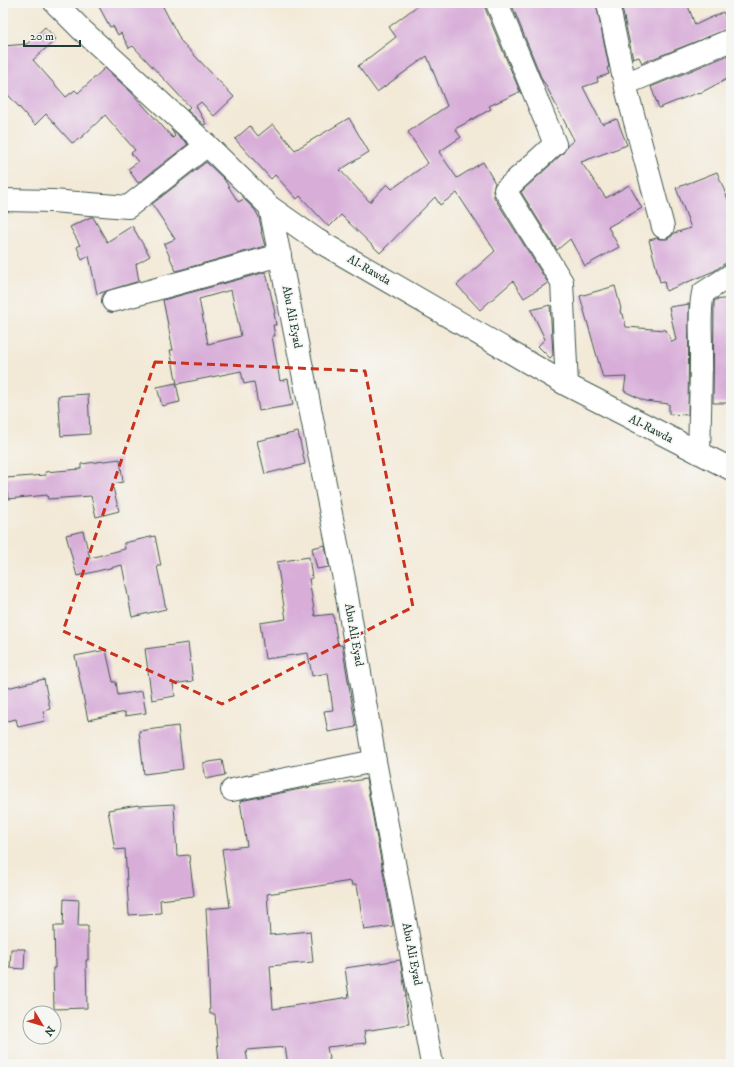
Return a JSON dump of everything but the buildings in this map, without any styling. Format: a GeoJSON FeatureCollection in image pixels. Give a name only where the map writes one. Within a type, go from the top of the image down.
{"type":"FeatureCollection","features":[{"type":"Feature","properties":{"kind":"street","name":"Al-Rawda"},"geometry":{"type":"LineString","coordinates":[[55,3],[82,30],[207,145],[270,208],[317,240],[567,385],[731,469]]}},
{"type":"Feature","properties":{"kind":"street"},"geometry":{"type":"LineString","coordinates":[[497,3],[555,144],[505,190],[562,282],[567,385]]}},
{"type":"Feature","properties":{"kind":"street"},"geometry":{"type":"LineString","coordinates":[[608,3],[625,84],[663,227]]}},
{"type":"Feature","properties":{"kind":"street"},"geometry":{"type":"LineString","coordinates":[[625,84],[731,40]]}},
{"type":"Feature","properties":{"kind":"street"},"geometry":{"type":"LineString","coordinates":[[3,200],[52,201],[128,207],[207,145]]}},
{"type":"Feature","properties":{"kind":"street","name":"Abu Ali Eyad"},"geometry":{"type":"LineString","coordinates":[[270,208],[344,579],[375,762],[432,1064]]}},
{"type":"Feature","properties":{"kind":"street"},"geometry":{"type":"LineString","coordinates":[[113,301],[280,255]]}},
{"type":"Feature","properties":{"kind":"street"},"geometry":{"type":"LineString","coordinates":[[699,453],[702,293],[731,275]]}},
{"type":"Feature","properties":{"kind":"street"},"geometry":{"type":"LineString","coordinates":[[232,790],[375,762]]}},
{"type":"Feature","properties":{"kind":"highlighted area"},"geometry":{"type":"Polygon","coordinates":[[[155,362],[365,371],[413,607],[222,704],[63,631],[155,362]]]}}]}
